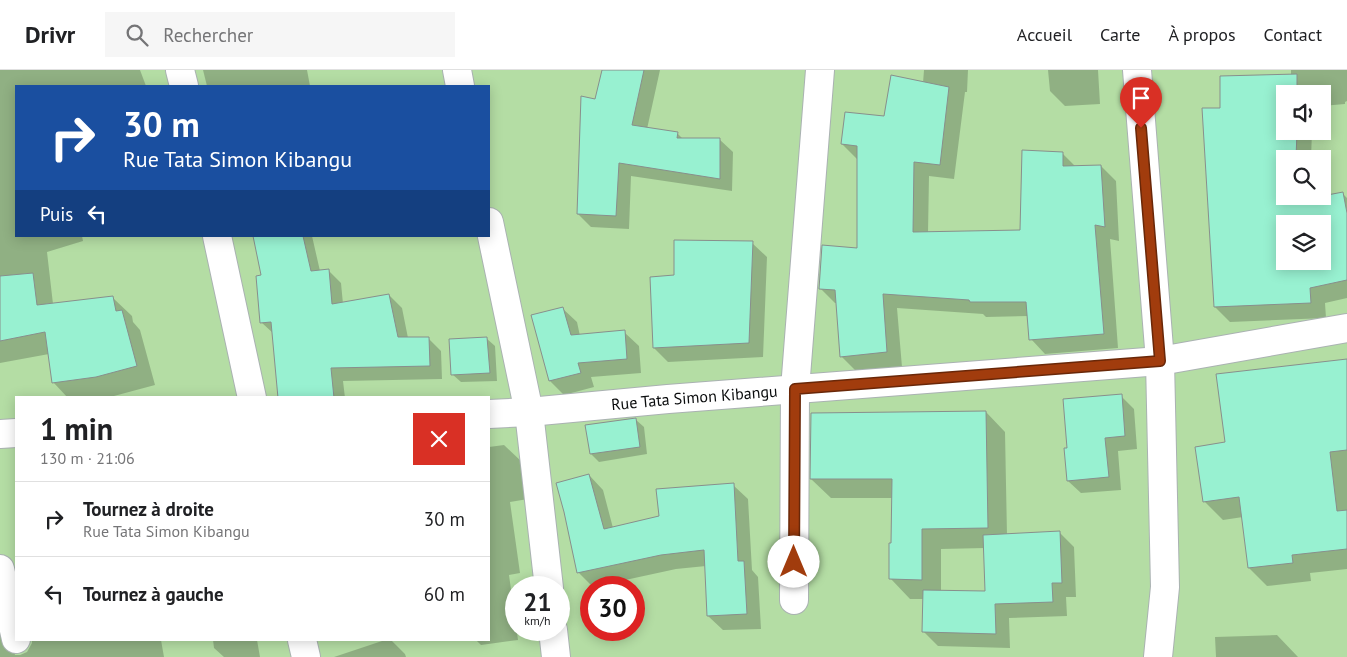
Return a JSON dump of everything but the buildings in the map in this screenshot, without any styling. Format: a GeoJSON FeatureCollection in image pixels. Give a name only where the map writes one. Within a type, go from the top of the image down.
{"type":"FeatureCollection","features":[{"type":"Feature","properties":{"kind":"street"},"geometry":{"type":"LineString","coordinates":[[180,70],[184,85]]}},
{"type":"Feature","properties":{"kind":"street"},"geometry":{"type":"LineString","coordinates":[[457,70],[460,85]]}},
{"type":"Feature","properties":{"kind":"street"},"geometry":{"type":"LineString","coordinates":[[794,600],[795,389],[820,70]]}},
{"type":"Feature","properties":{"kind":"street"},"geometry":{"type":"LineString","coordinates":[[1136,70],[1160,361],[1165,587],[1158,657]]}},
{"type":"Feature","properties":{"kind":"street"},"geometry":{"type":"LineString","coordinates":[[490,227],[529,412],[547,576]]}},
{"type":"Feature","properties":{"kind":"street"},"geometry":{"type":"LineString","coordinates":[[217,237],[252,396]]}},
{"type":"Feature","properties":{"kind":"street","name":"Rue Tata Simon Kibangu"},"geometry":{"type":"LineString","coordinates":[[490,414],[1160,361],[1347,328]]}},
{"type":"Feature","properties":{"kind":"street"},"geometry":{"type":"LineString","coordinates":[[0,434],[15,433]]}},
{"type":"Feature","properties":{"kind":"street"},"geometry":{"type":"LineString","coordinates":[[0,570],[15,635]]}},
{"type":"Feature","properties":{"kind":"street"},"geometry":{"type":"LineString","coordinates":[[16,641],[20,657]]}},
{"type":"Feature","properties":{"kind":"street"},"geometry":{"type":"LineString","coordinates":[[302,641],[306,657]]}},
{"type":"Feature","properties":{"kind":"street"},"geometry":{"type":"LineString","coordinates":[[554,641],[556,657]]}},
{"type":"Feature","properties":{"kind":"green space"},"geometry":{"type":"Polygon","coordinates":[[[0,70],[1347,70],[1347,657],[0,657],[0,70]]]}},
{"type":"Feature","properties":{"kind":"route"},"geometry":{"type":"LineString","coordinates":[[794,562],[795,389],[1160,361],[1141,128]]}}]}
